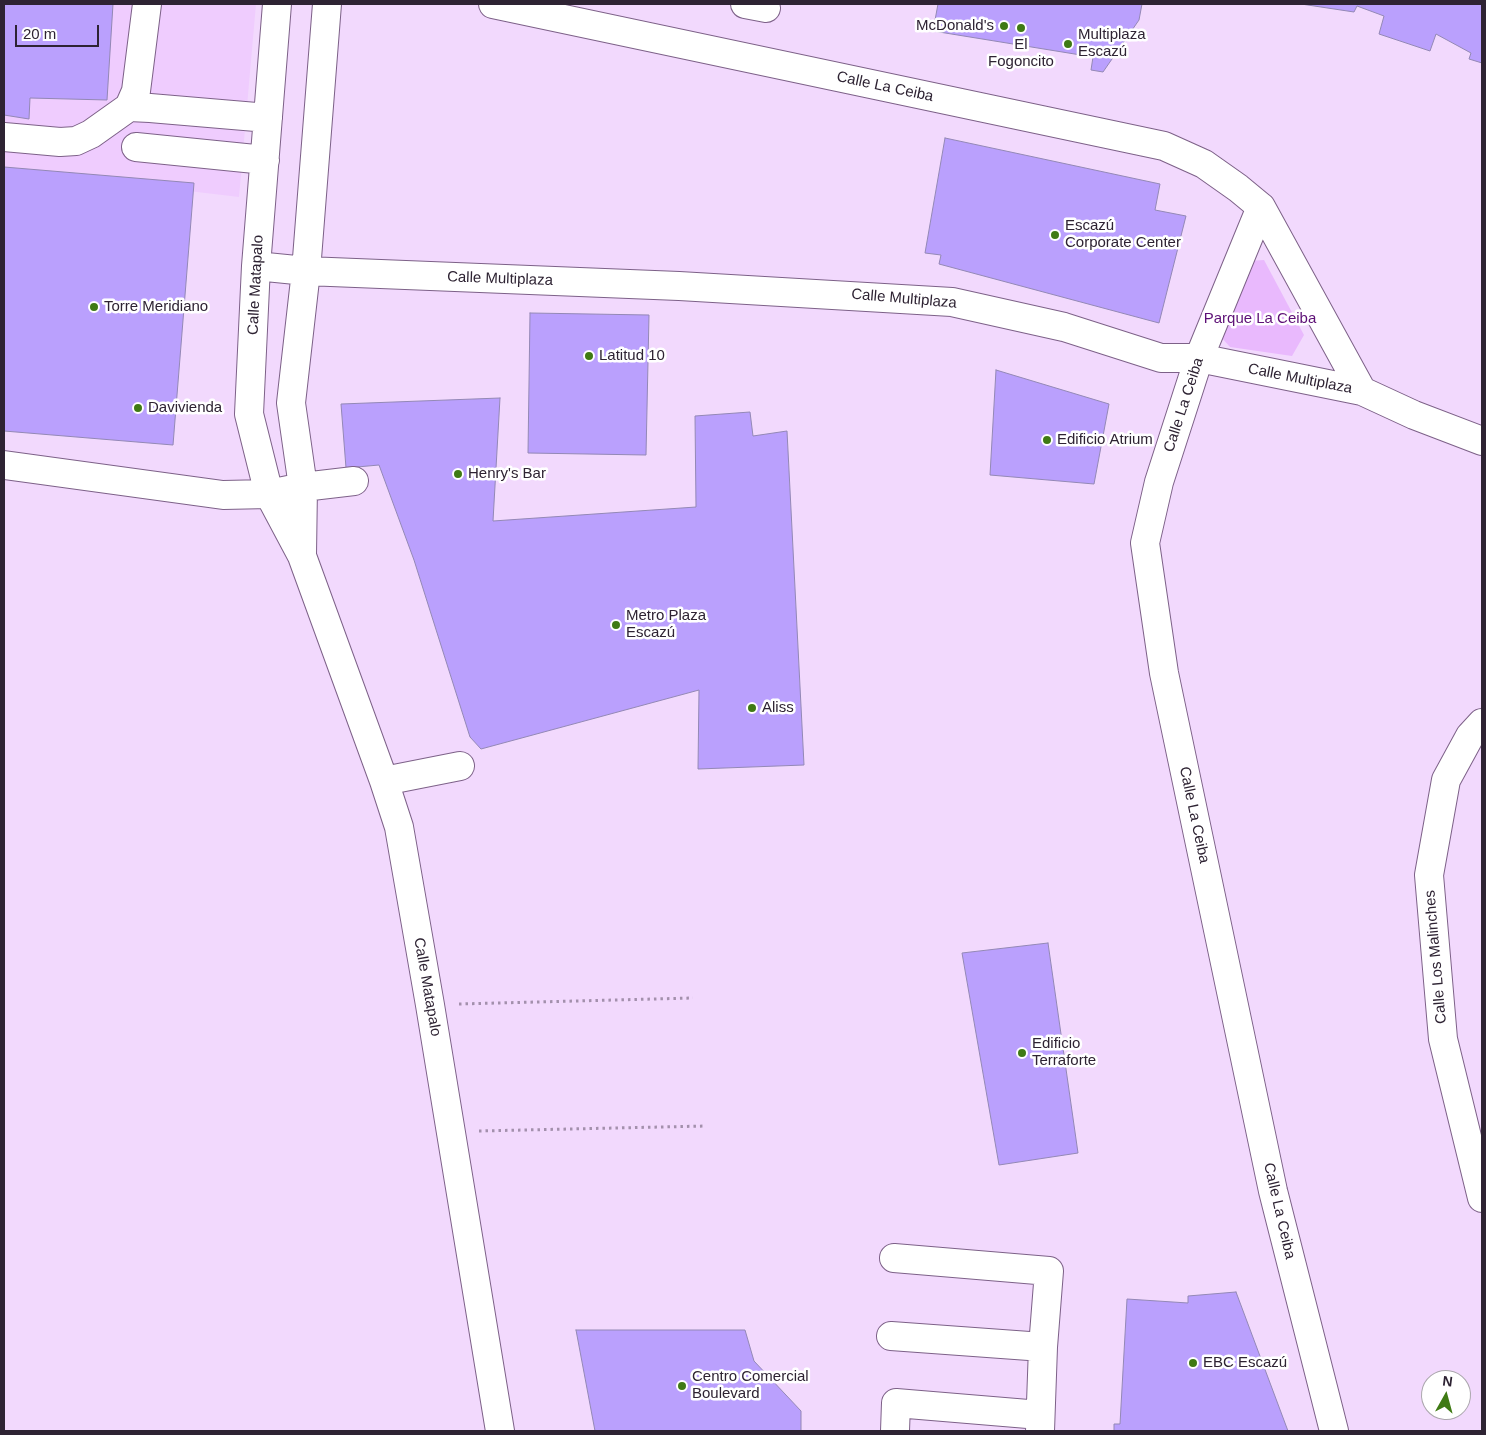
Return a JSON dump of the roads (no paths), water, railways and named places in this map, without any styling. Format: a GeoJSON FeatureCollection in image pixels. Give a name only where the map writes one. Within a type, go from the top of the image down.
{"type":"FeatureCollection","features":[{"type":"Feature","properties":{"kind":"street"},"geometry":{"type":"LineString","coordinates":[[4,137],[60,142],[76,141],[91,134],[129,107],[136,91],[147,4]]}},
{"type":"Feature","properties":{"kind":"street","name":"Calle Matapalo"},"geometry":{"type":"LineString","coordinates":[[277,4],[256,266],[249,414],[269,494],[302,556],[399,827],[500,1431]]}},
{"type":"Feature","properties":{"kind":"street","name":"Calle Matapalo"},"geometry":{"type":"LineString","coordinates":[[302,556],[303,487],[290,403],[306,271],[327,4]]}},
{"type":"Feature","properties":{"kind":"street","name":"Calle La Ceiba"},"geometry":{"type":"LineString","coordinates":[[493,4],[1164,146],[1204,164],[1261,207],[1362,391]]}},
{"type":"Feature","properties":{"kind":"street"},"geometry":{"type":"LineString","coordinates":[[129,107],[268,118]]}},
{"type":"Feature","properties":{"kind":"street"},"geometry":{"type":"LineString","coordinates":[[136,147],[265,160]]}},
{"type":"Feature","properties":{"kind":"street","name":"Calle La Ceiba"},"geometry":{"type":"LineString","coordinates":[[1261,207],[1199,358],[1159,482],[1145,543],[1164,673],[1267,1162],[1334,1431]]}},
{"type":"Feature","properties":{"kind":"street","name":"Calle Multiplaza"},"geometry":{"type":"LineString","coordinates":[[256,266],[306,271],[679,286],[952,302],[1064,327],[1161,358],[1199,358],[1362,391],[1414,415],[1482,442]]}},
{"type":"Feature","properties":{"kind":"street"},"geometry":{"type":"LineString","coordinates":[[4,465],[223,495],[269,494],[303,487],[354,481]]}},
{"type":"Feature","properties":{"kind":"street","name":"Calle Los Malinches"},"geometry":{"type":"LineString","coordinates":[[1482,724],[1470,736],[1446,780],[1429,875],[1444,1039],[1482,1198]]}},
{"type":"Feature","properties":{"kind":"street"},"geometry":{"type":"LineString","coordinates":[[384,781],[460,766]]}},
{"type":"Feature","properties":{"kind":"street"},"geometry":{"type":"LineString","coordinates":[[894,1258],[1049,1271],[1040,1423],[896,1403],[895,1431]]}},
{"type":"Feature","properties":{"kind":"street"},"geometry":{"type":"LineString","coordinates":[[891,1336],[1043,1347]]}},
{"type":"Feature","properties":{"kind":"place","name":"McDonald's"},"geometry":{"type":"Point","coordinates":[1004,26]}},
{"type":"Feature","properties":{"kind":"place","name":"El Fogoncito"},"geometry":{"type":"Point","coordinates":[1021,28]}},
{"type":"Feature","properties":{"kind":"place","name":"Multiplaza Escazú"},"geometry":{"type":"Point","coordinates":[1068,44]}},
{"type":"Feature","properties":{"kind":"place","name":"Escazú Corporate Center"},"geometry":{"type":"Point","coordinates":[1055,235]}},
{"type":"Feature","properties":{"kind":"place","name":"Torre Meridiano"},"geometry":{"type":"Point","coordinates":[94,307]}},
{"type":"Feature","properties":{"kind":"place","name":"Latitud 10"},"geometry":{"type":"Point","coordinates":[589,356]}},
{"type":"Feature","properties":{"kind":"place","name":"Davivienda"},"geometry":{"type":"Point","coordinates":[138,408]}},
{"type":"Feature","properties":{"kind":"place","name":"Edificio Atrium"},"geometry":{"type":"Point","coordinates":[1047,440]}},
{"type":"Feature","properties":{"kind":"place","name":"Henry's Bar"},"geometry":{"type":"Point","coordinates":[458,474]}},
{"type":"Feature","properties":{"kind":"place","name":"Metro Plaza Escazú"},"geometry":{"type":"Point","coordinates":[616,625]}},
{"type":"Feature","properties":{"kind":"place","name":"Aliss"},"geometry":{"type":"Point","coordinates":[752,708]}},
{"type":"Feature","properties":{"kind":"place","name":"Edificio Terraforte"},"geometry":{"type":"Point","coordinates":[1022,1053]}},
{"type":"Feature","properties":{"kind":"place","name":"EBC Escazú"},"geometry":{"type":"Point","coordinates":[1193,1363]}},
{"type":"Feature","properties":{"kind":"place","name":"Centro Comercial Boulevard"},"geometry":{"type":"Point","coordinates":[682,1386]}},
{"type":"Feature","properties":{"kind":"park label","name":"Parque La Ceiba"},"geometry":{"type":"Point","coordinates":[1260,319]}}]}
